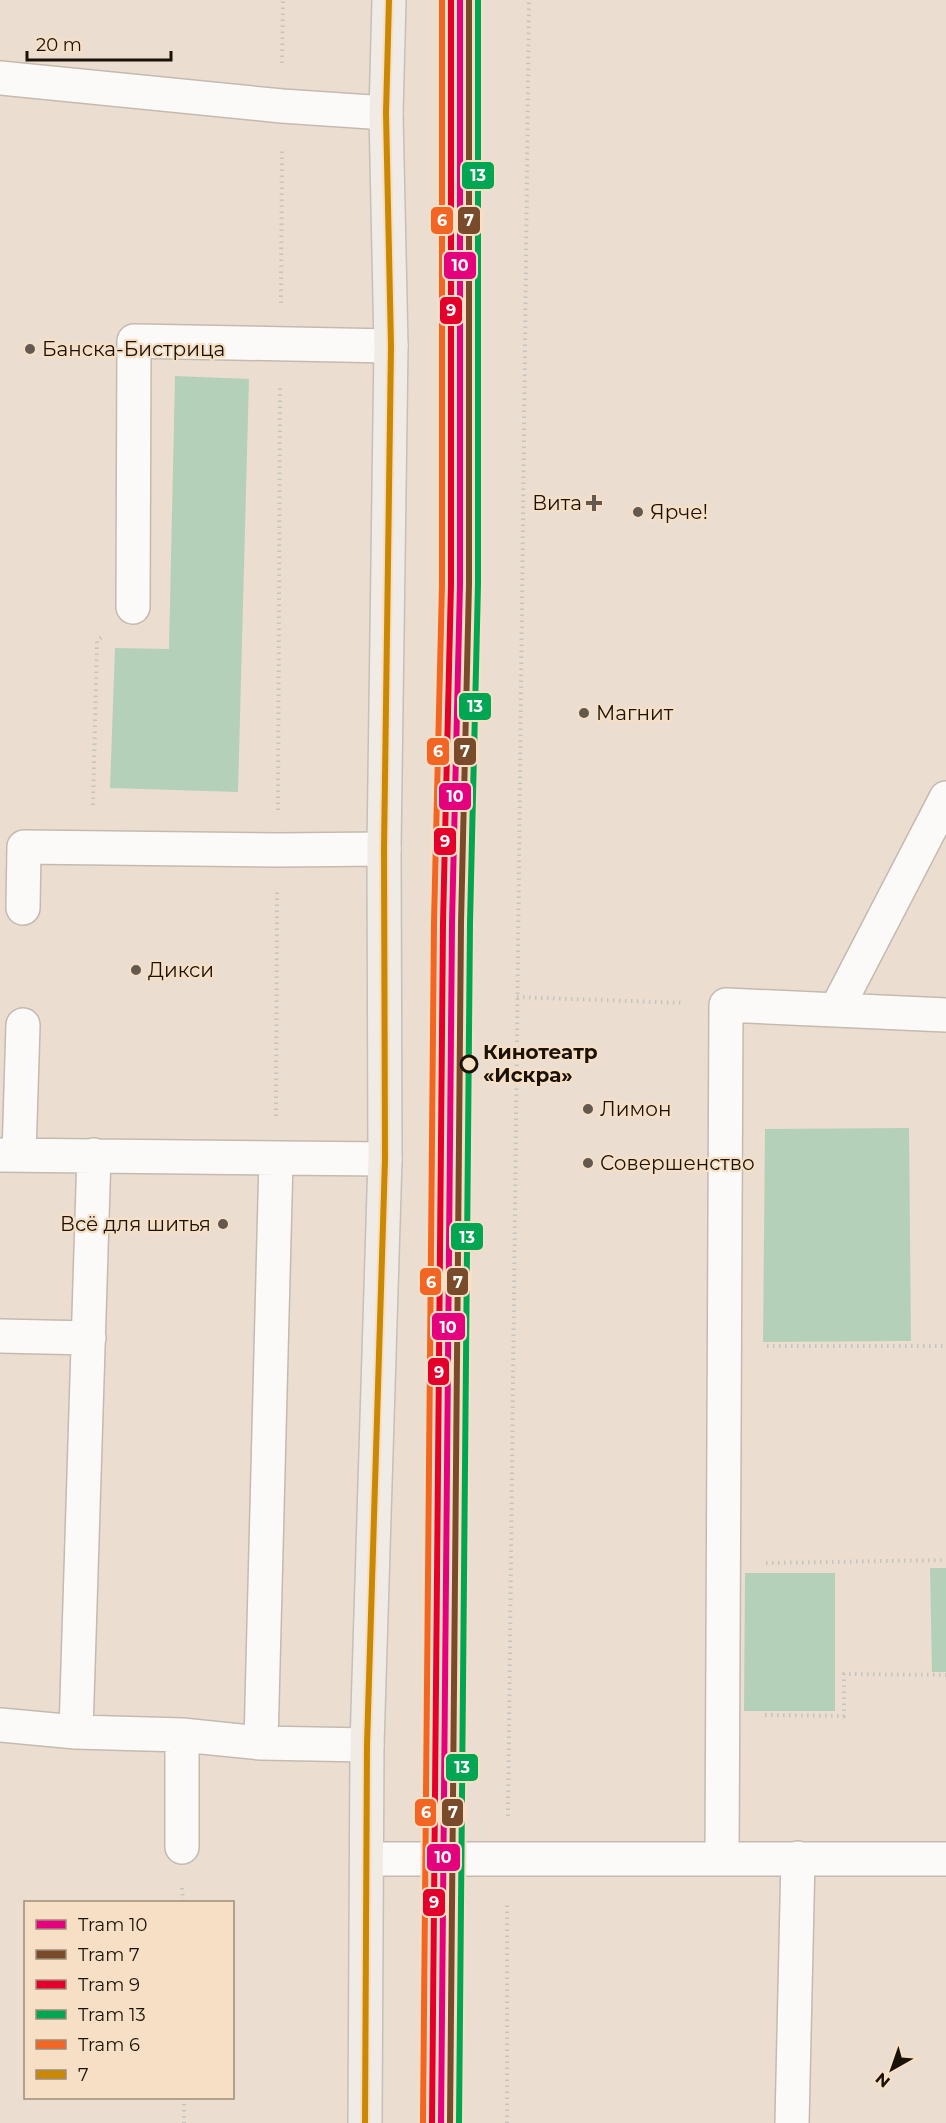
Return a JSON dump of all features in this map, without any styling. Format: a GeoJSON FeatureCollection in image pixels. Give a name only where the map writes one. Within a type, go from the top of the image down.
{"type":"FeatureCollection","features":[{"type":"Feature","properties":{"kind":"main road"},"geometry":{"type":"LineString","coordinates":[[365,2123],[367,1745],[384,1159],[384,849],[390,346],[387,113],[389,0]]}},
{"type":"Feature","properties":{"kind":"lane"},"geometry":{"type":"LineString","coordinates":[[0,78],[282,106],[387,113]]}},
{"type":"Feature","properties":{"kind":"lane"},"geometry":{"type":"LineString","coordinates":[[133,606],[134,341],[390,346]]}},
{"type":"Feature","properties":{"kind":"lane"},"geometry":{"type":"LineString","coordinates":[[836,1010],[946,798]]}},
{"type":"Feature","properties":{"kind":"lane"},"geometry":{"type":"LineString","coordinates":[[23,908],[12,842],[92,848],[384,849]]}},
{"type":"Feature","properties":{"kind":"lane"},"geometry":{"type":"LineString","coordinates":[[722,1858],[726,1005],[946,1015]]}},
{"type":"Feature","properties":{"kind":"lane"},"geometry":{"type":"LineString","coordinates":[[23,1025],[9,1155],[384,1159]]}},
{"type":"Feature","properties":{"kind":"lane"},"geometry":{"type":"LineString","coordinates":[[76,1732],[94,1155]]}},
{"type":"Feature","properties":{"kind":"lane"},"geometry":{"type":"LineString","coordinates":[[261,1743],[276,1159]]}},
{"type":"Feature","properties":{"kind":"lane"},"geometry":{"type":"LineString","coordinates":[[0,1336],[89,1338]]}},
{"type":"Feature","properties":{"kind":"lane"},"geometry":{"type":"LineString","coordinates":[[0,1725],[76,1732],[182,1735],[261,1743],[367,1745]]}},
{"type":"Feature","properties":{"kind":"lane"},"geometry":{"type":"LineString","coordinates":[[182,1735],[182,1846]]}},
{"type":"Feature","properties":{"kind":"lane"},"geometry":{"type":"LineString","coordinates":[[792,2123],[798,1858]]}},
{"type":"Feature","properties":{"kind":"lane"},"geometry":{"type":"LineString","coordinates":[[368,1859],[946,1859]]}},
{"type":"Feature","properties":{"kind":"path"},"geometry":{"type":"LineString","coordinates":[[276,1159],[283,0]]}},
{"type":"Feature","properties":{"kind":"path"},"geometry":{"type":"LineString","coordinates":[[507,2123],[507,1860],[529,0]]}},
{"type":"Feature","properties":{"kind":"path"},"geometry":{"type":"LineString","coordinates":[[92,848],[97,641],[133,606]]}},
{"type":"Feature","properties":{"kind":"path"},"geometry":{"type":"LineString","coordinates":[[517,997],[726,1005]]}},
{"type":"Feature","properties":{"kind":"path"},"geometry":{"type":"LineString","coordinates":[[724,1347],[946,1346]]}},
{"type":"Feature","properties":{"kind":"path"},"geometry":{"type":"LineString","coordinates":[[723,1563],[946,1560]]}},
{"type":"Feature","properties":{"kind":"path"},"geometry":{"type":"LineString","coordinates":[[723,1715],[844,1716],[844,1674],[946,1675]]}},
{"type":"Feature","properties":{"kind":"path"},"geometry":{"type":"LineString","coordinates":[[184,2099],[184,2123]]}},
{"type":"Feature","properties":{"kind":"green space"},"geometry":{"type":"Polygon","coordinates":[[[175,376],[249,379],[238,792],[110,788],[115,648],[169,649],[175,376]]]}},
{"type":"Feature","properties":{"kind":"green space"},"geometry":{"type":"Polygon","coordinates":[[[909,1128],[911,1341],[763,1342],[765,1129],[909,1128]]]}},
{"type":"Feature","properties":{"kind":"green space"},"geometry":{"type":"Polygon","coordinates":[[[930,1568],[946,1568],[946,1672],[932,1672],[930,1568]]]}},
{"type":"Feature","properties":{"kind":"green space"},"geometry":{"type":"Polygon","coordinates":[[[745,1573],[835,1573],[835,1711],[744,1711],[745,1573]]]}},
{"type":"Feature","properties":{"kind":"tram line","name":"6"},"geometry":{"type":"LineString","coordinates":[[423,2123],[434,923],[442,584],[442,0]]}},
{"type":"Feature","properties":{"kind":"tram line","name":"9"},"geometry":{"type":"LineString","coordinates":[[432,2123],[443,923],[451,584],[451,0]]}},
{"type":"Feature","properties":{"kind":"tram line","name":"10"},"geometry":{"type":"LineString","coordinates":[[441,2123],[452,923],[460,584],[460,0]]}},
{"type":"Feature","properties":{"kind":"tram line","name":"7"},"geometry":{"type":"LineString","coordinates":[[450,2123],[461,923],[469,584],[469,0]]}},
{"type":"Feature","properties":{"kind":"tram line","name":"13"},"geometry":{"type":"LineString","coordinates":[[459,2123],[470,923],[478,584],[478,0]]}},
{"type":"Feature","properties":{"kind":"transit line","name":"7"},"geometry":{"type":"LineString","coordinates":[[365,2123],[367,1745],[385,1159],[384,849],[391,346],[386,113],[389,0]]}},
{"type":"Feature","properties":{"kind":"place","name":"Банска-Бистрица"},"geometry":{"type":"Point","coordinates":[30,349]}},
{"type":"Feature","properties":{"kind":"place","name":"Вита"},"geometry":{"type":"Point","coordinates":[594,503]}},
{"type":"Feature","properties":{"kind":"place","name":"Ярче!"},"geometry":{"type":"Point","coordinates":[638,512]}},
{"type":"Feature","properties":{"kind":"place","name":"Магнит"},"geometry":{"type":"Point","coordinates":[584,713]}},
{"type":"Feature","properties":{"kind":"place","name":"Дикси"},"geometry":{"type":"Point","coordinates":[136,970]}},
{"type":"Feature","properties":{"kind":"place","name":"Кинотеатр «Искра»"},"geometry":{"type":"Point","coordinates":[469,1064]}},
{"type":"Feature","properties":{"kind":"place","name":"Лимон"},"geometry":{"type":"Point","coordinates":[588,1109]}},
{"type":"Feature","properties":{"kind":"place","name":"Совершенство"},"geometry":{"type":"Point","coordinates":[588,1163]}},
{"type":"Feature","properties":{"kind":"place","name":"Всё для шитья"},"geometry":{"type":"Point","coordinates":[223,1224]}}]}
